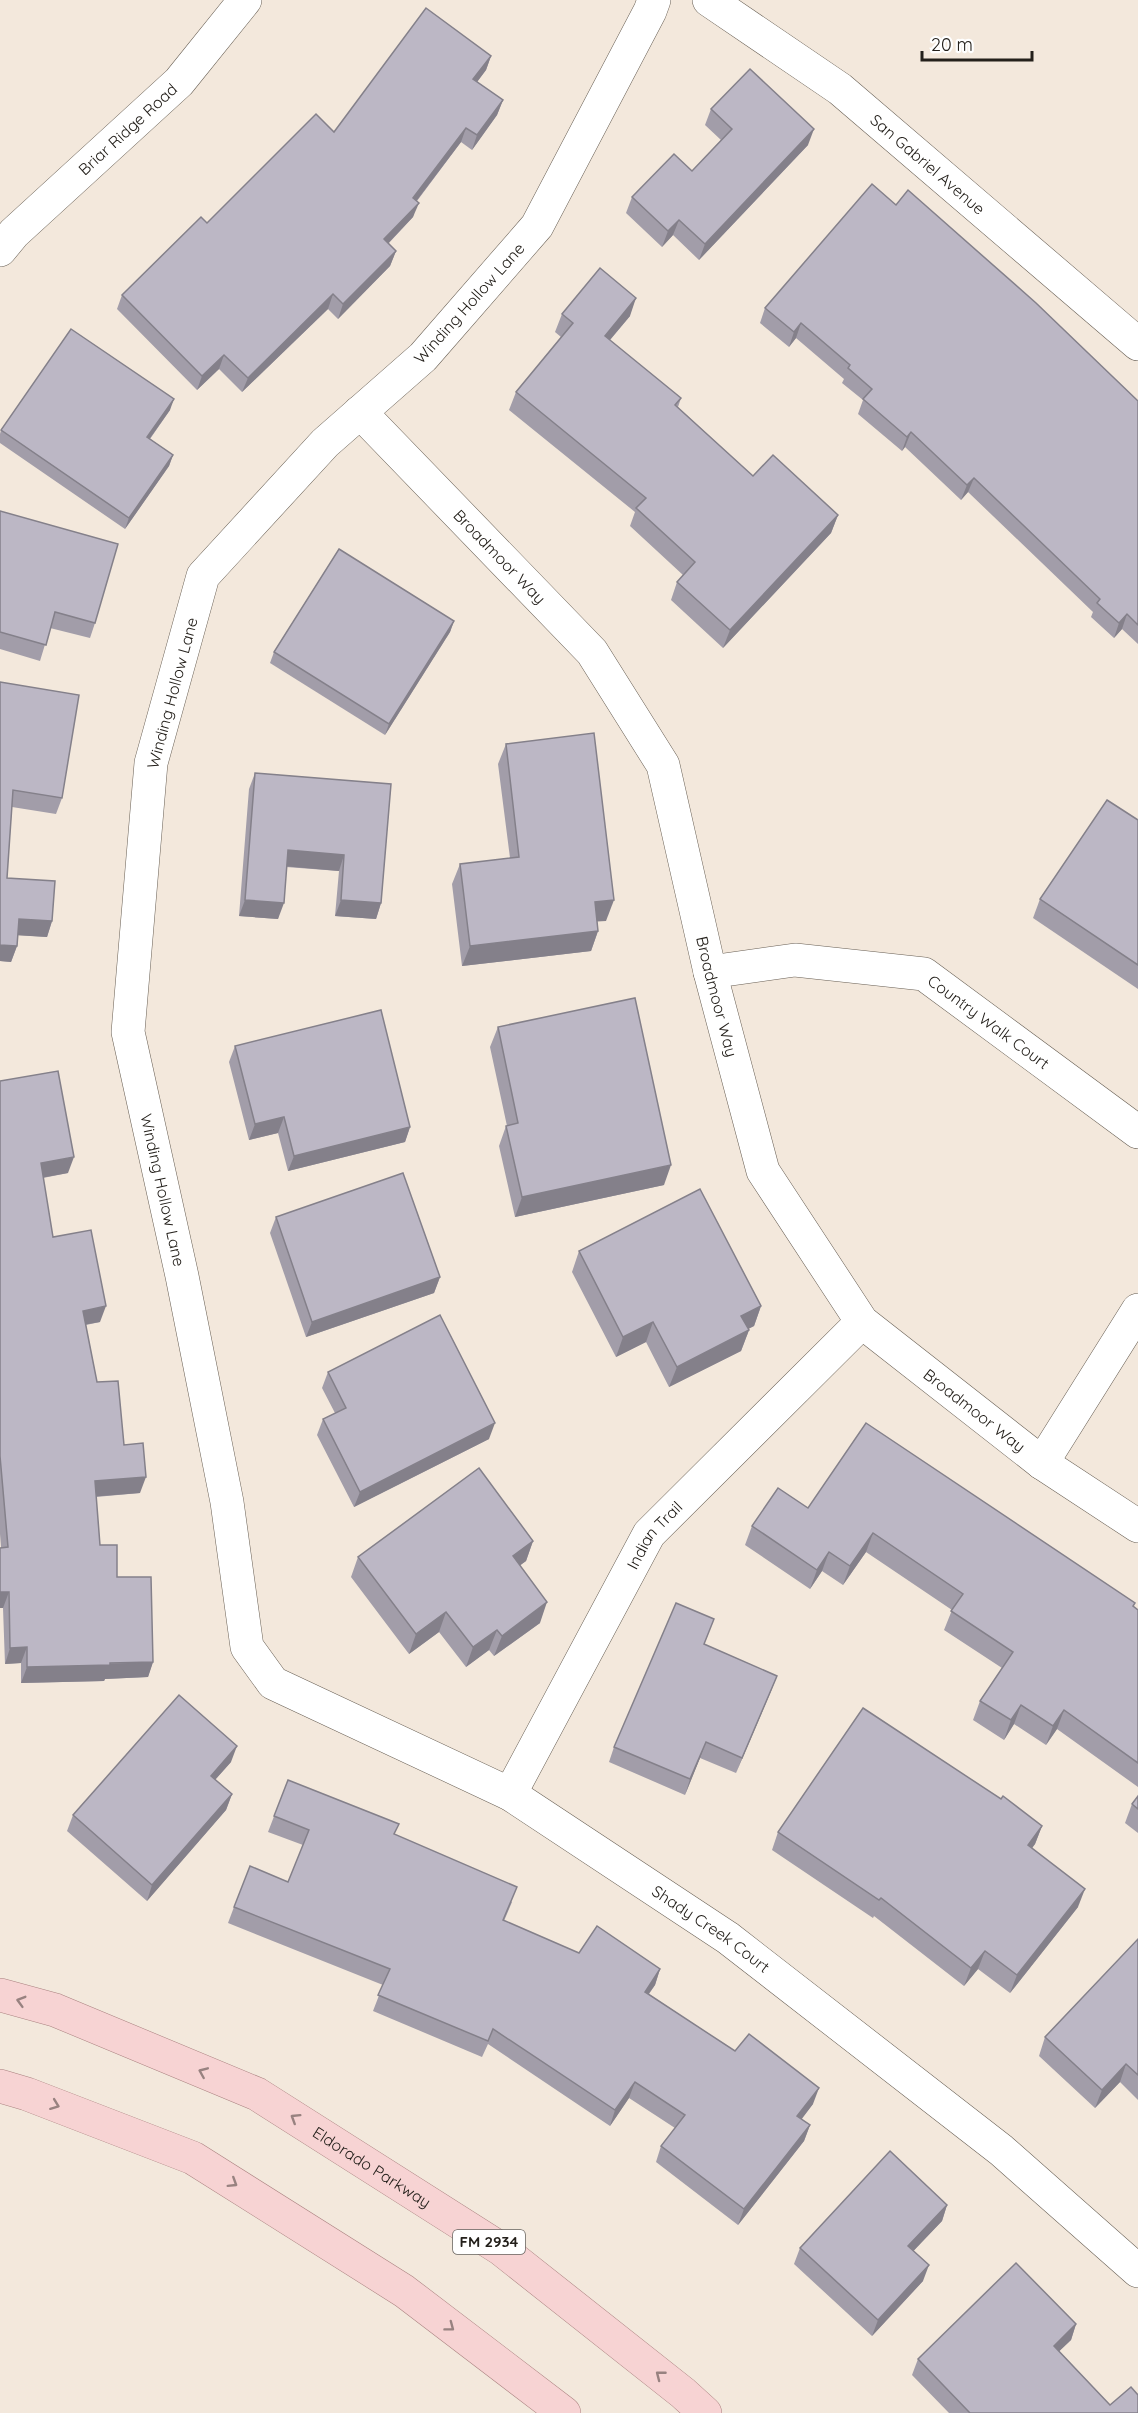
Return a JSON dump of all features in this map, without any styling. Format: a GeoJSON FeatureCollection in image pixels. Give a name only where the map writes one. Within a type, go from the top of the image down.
{"type":"FeatureCollection","features":[{"type":"Feature","properties":{"kind":"main road","name":"Eldorado Parkway"},"geometry":{"type":"LineString","coordinates":[[0,1995],[55,2010],[257,2094],[501,2249],[683,2393],[705,2413]]}},
{"type":"Feature","properties":{"kind":"main road"},"geometry":{"type":"LineString","coordinates":[[0,2086],[27,2094],[193,2158],[404,2291],[564,2413]]}},
{"type":"Feature","properties":{"kind":"street","name":"Briar Ridge Road"},"geometry":{"type":"LineString","coordinates":[[0,250],[14,233],[180,82],[245,0]]}},
{"type":"Feature","properties":{"kind":"street","name":"Winding Hollow Lane"},"geometry":{"type":"LineString","coordinates":[[248,1647],[227,1502],[182,1276],[128,1032],[151,763],[203,576],[325,443],[423,357],[537,226],[654,0]]}},
{"type":"Feature","properties":{"kind":"street","name":"San Gabriel Avenue"},"geometry":{"type":"LineString","coordinates":[[709,0],[840,89],[1138,344]]}},
{"type":"Feature","properties":{"kind":"street","name":"Broadmoor Way"},"geometry":{"type":"LineString","coordinates":[[360,412],[592,652],[663,765],[710,972],[763,1171],[862,1322],[1042,1463],[1138,1526]]}},
{"type":"Feature","properties":{"kind":"street","name":"Country Walk Court"},"geometry":{"type":"LineString","coordinates":[[710,972],[795,960],[924,974],[1138,1132]]}},
{"type":"Feature","properties":{"kind":"street"},"geometry":{"type":"LineString","coordinates":[[1042,1463],[1138,1310]]}},
{"type":"Feature","properties":{"kind":"street","name":"Indian Trail"},"geometry":{"type":"LineString","coordinates":[[510,1794],[649,1534],[862,1322]]}},
{"type":"Feature","properties":{"kind":"street","name":"Shady Creek Court"},"geometry":{"type":"LineString","coordinates":[[248,1647],[273,1683],[510,1794],[728,1938],[1001,2150],[1138,2271]]}},
{"type":"Feature","properties":{"kind":"building"},"geometry":{"type":"Polygon","coordinates":[[[426,8],[491,56],[473,79],[503,100],[477,135],[466,128],[413,198],[419,203],[384,239],[396,251],[343,304],[333,294],[248,378],[224,355],[202,376],[122,295],[201,217],[207,223],[316,114],[334,132],[426,8]]]}},
{"type":"Feature","properties":{"kind":"building"},"geometry":{"type":"Polygon","coordinates":[[[750,69],[814,129],[705,244],[679,220],[668,231],[632,197],[674,154],[692,171],[732,129],[711,109],[750,69]]]}},
{"type":"Feature","properties":{"kind":"building"},"geometry":{"type":"Polygon","coordinates":[[[872,184],[896,205],[908,190],[1036,303],[1138,401],[1138,625],[1127,614],[1119,623],[1097,603],[1100,599],[974,478],[967,485],[911,432],[907,437],[863,399],[872,389],[848,368],[850,365],[801,323],[794,332],[765,308],[872,184]]]}},
{"type":"Feature","properties":{"kind":"building"},"geometry":{"type":"Polygon","coordinates":[[[600,268],[636,298],[605,336],[681,398],[675,405],[753,476],[773,455],[838,515],[730,630],[677,582],[695,562],[636,508],[646,498],[516,392],[573,323],[562,314],[600,268]]]}},
{"type":"Feature","properties":{"kind":"building"},"geometry":{"type":"Polygon","coordinates":[[[71,329],[174,399],[147,437],[173,455],[129,518],[1,430],[71,329]]]}},
{"type":"Feature","properties":{"kind":"building"},"geometry":{"type":"Polygon","coordinates":[[[0,511],[118,544],[95,623],[55,612],[46,645],[0,632],[0,511]]]}},
{"type":"Feature","properties":{"kind":"building"},"geometry":{"type":"Polygon","coordinates":[[[339,549],[454,621],[389,724],[274,652],[339,549]]]}},
{"type":"Feature","properties":{"kind":"building"},"geometry":{"type":"Polygon","coordinates":[[[0,682],[79,695],[62,798],[13,790],[7,878],[55,881],[52,921],[19,919],[17,946],[0,945],[0,682]]]}},
{"type":"Feature","properties":{"kind":"building"},"geometry":{"type":"Polygon","coordinates":[[[594,733],[614,900],[595,902],[598,931],[470,946],[460,864],[519,857],[506,744],[594,733]]]}},
{"type":"Feature","properties":{"kind":"building"},"geometry":{"type":"Polygon","coordinates":[[[255,773],[391,784],[381,903],[341,900],[344,855],[288,850],[284,903],[245,900],[255,773]]]}},
{"type":"Feature","properties":{"kind":"building"},"geometry":{"type":"Polygon","coordinates":[[[1107,800],[1138,820],[1138,965],[1040,899],[1107,800]]]}},
{"type":"Feature","properties":{"kind":"building"},"geometry":{"type":"Polygon","coordinates":[[[635,998],[671,1165],[522,1197],[506,1126],[518,1123],[498,1027],[635,998]]]}},
{"type":"Feature","properties":{"kind":"building"},"geometry":{"type":"Polygon","coordinates":[[[381,1010],[410,1127],[294,1156],[284,1117],[255,1124],[235,1046],[381,1010]]]}},
{"type":"Feature","properties":{"kind":"building"},"geometry":{"type":"Polygon","coordinates":[[[58,1071],[74,1157],[41,1163],[53,1237],[91,1230],[106,1306],[83,1311],[97,1382],[118,1381],[124,1445],[143,1443],[146,1477],[95,1481],[100,1545],[117,1545],[117,1577],[151,1577],[153,1662],[27,1667],[27,1647],[10,1648],[9,1592],[0,1592],[0,1548],[8,1547],[0,1456],[0,1081],[58,1071]]]}},
{"type":"Feature","properties":{"kind":"building"},"geometry":{"type":"Polygon","coordinates":[[[403,1173],[440,1277],[312,1322],[276,1217],[403,1173]]]}},
{"type":"Feature","properties":{"kind":"building"},"geometry":{"type":"Polygon","coordinates":[[[700,1189],[761,1306],[741,1316],[749,1330],[677,1367],[653,1322],[623,1337],[579,1251],[700,1189]]]}},
{"type":"Feature","properties":{"kind":"building"},"geometry":{"type":"Polygon","coordinates":[[[440,1315],[495,1423],[360,1492],[323,1419],[346,1408],[328,1372],[440,1315]]]}},
{"type":"Feature","properties":{"kind":"building"},"geometry":{"type":"Polygon","coordinates":[[[866,1423],[1135,1603],[1133,1606],[1138,1610],[1138,1763],[1064,1710],[1053,1726],[1021,1705],[1011,1720],[980,1701],[1013,1652],[951,1611],[963,1594],[873,1533],[850,1566],[829,1552],[817,1570],[752,1526],[778,1488],[808,1508],[866,1423]]]}},
{"type":"Feature","properties":{"kind":"building"},"geometry":{"type":"Polygon","coordinates":[[[479,1468],[533,1541],[513,1556],[547,1602],[502,1636],[497,1630],[473,1647],[446,1612],[416,1634],[358,1557],[479,1468]]]}},
{"type":"Feature","properties":{"kind":"building"},"geometry":{"type":"Polygon","coordinates":[[[676,1603],[714,1619],[704,1644],[777,1676],[742,1758],[706,1742],[690,1779],[614,1747],[676,1603]]]}},
{"type":"Feature","properties":{"kind":"building"},"geometry":{"type":"Polygon","coordinates":[[[179,1695],[237,1746],[211,1776],[232,1794],[152,1885],[73,1815],[179,1695]]]}},
{"type":"Feature","properties":{"kind":"building"},"geometry":{"type":"Polygon","coordinates":[[[863,1708],[1001,1799],[1003,1796],[1042,1826],[1028,1845],[1085,1889],[1017,1975],[985,1951],[971,1968],[881,1898],[879,1900],[778,1832],[863,1708]]]}},
{"type":"Feature","properties":{"kind":"building"},"geometry":{"type":"Polygon","coordinates":[[[288,1780],[399,1824],[394,1834],[517,1887],[503,1920],[579,1953],[597,1926],[660,1969],[645,1992],[735,2051],[749,2034],[819,2088],[797,2116],[810,2125],[744,2209],[661,2146],[685,2115],[635,2082],[615,2110],[493,2029],[488,2041],[378,1995],[390,1969],[234,1907],[250,1866],[288,1882],[309,1830],[274,1816],[288,1780]]]}},
{"type":"Feature","properties":{"kind":"building"},"geometry":{"type":"Polygon","coordinates":[[[1138,1796],[1138,1809],[1132,1804],[1138,1796]]]}},
{"type":"Feature","properties":{"kind":"building"},"geometry":{"type":"Polygon","coordinates":[[[1138,1939],[1138,2075],[1126,2064],[1102,2090],[1045,2037],[1138,1939]]]}},
{"type":"Feature","properties":{"kind":"building"},"geometry":{"type":"Polygon","coordinates":[[[890,2151],[947,2205],[908,2246],[929,2265],[878,2320],[800,2248],[890,2151]]]}},
{"type":"Feature","properties":{"kind":"building"},"geometry":{"type":"Polygon","coordinates":[[[1016,2263],[1076,2324],[1054,2346],[1110,2405],[1131,2387],[1138,2395],[1138,2413],[970,2413],[918,2359],[1016,2263]]]}}]}
